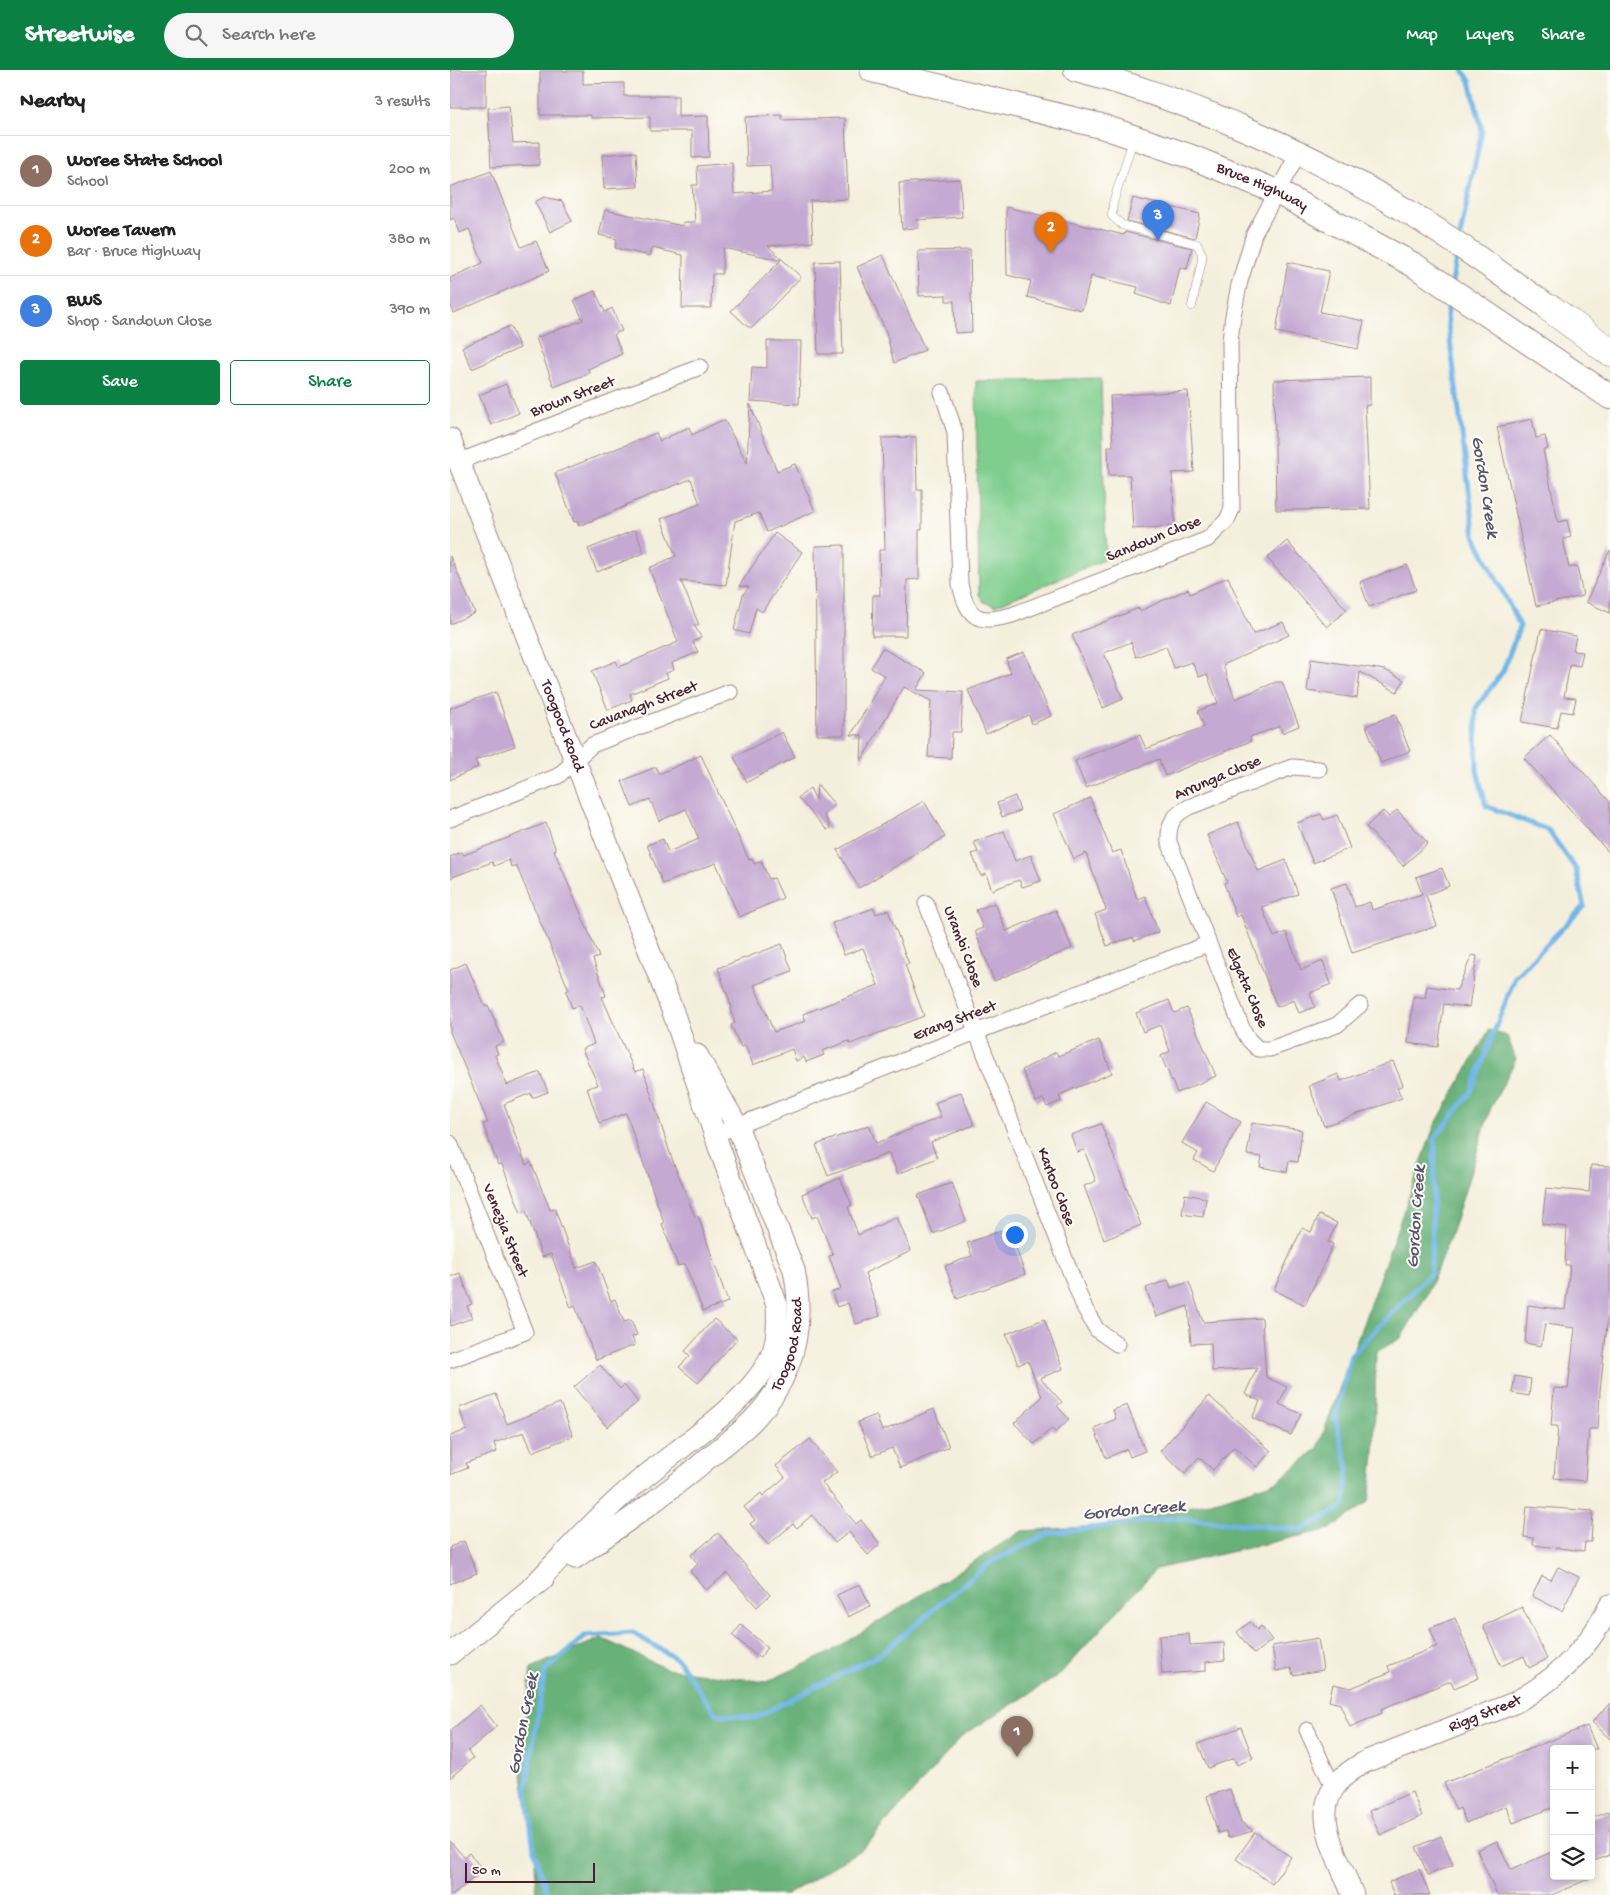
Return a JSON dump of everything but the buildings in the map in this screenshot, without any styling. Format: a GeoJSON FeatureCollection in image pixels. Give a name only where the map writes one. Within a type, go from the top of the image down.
{"type":"FeatureCollection","features":[{"type":"Feature","properties":{"kind":"highway"},"geometry":{"type":"LineString","coordinates":[[1551,309],[1610,338]]}},
{"type":"Feature","properties":{"kind":"highway"},"geometry":{"type":"LineString","coordinates":[[1551,309],[1610,352]]}},
{"type":"Feature","properties":{"kind":"main road","name":"Bruce Highway"},"geometry":{"type":"LineString","coordinates":[[872,70],[1061,116],[1134,137],[1189,156],[1277,192],[1414,266],[1610,397]]}},
{"type":"Feature","properties":{"kind":"main road"},"geometry":{"type":"LineString","coordinates":[[1076,70],[1175,102],[1298,154],[1348,178],[1413,215],[1551,309]]}},
{"type":"Feature","properties":{"kind":"street","name":"Sandown Close"},"geometry":{"type":"LineString","coordinates":[[942,392],[955,432],[960,584],[964,604],[972,614],[989,621],[1012,615],[1208,539],[1228,520],[1232,509],[1230,341],[1239,285],[1254,234],[1298,154]]}},
{"type":"Feature","properties":{"kind":"street","name":"Brown Street"},"geometry":{"type":"LineString","coordinates":[[458,462],[700,366]]}},
{"type":"Feature","properties":{"kind":"street","name":"Toogood Road"},"geometry":{"type":"LineString","coordinates":[[450,439],[672,1012],[714,1135],[777,1305],[778,1326],[775,1345],[768,1364],[743,1396],[630,1488],[532,1587]]}},
{"type":"Feature","properties":{"kind":"street","name":"Cavanagh Street"},"geometry":{"type":"LineString","coordinates":[[450,818],[558,776],[592,745],[730,692]]}},
{"type":"Feature","properties":{"kind":"street","name":"Arrunga Close"},"geometry":{"type":"LineString","coordinates":[[1208,944],[1169,842],[1168,832],[1171,820],[1189,807],[1292,767],[1319,769]]}},
{"type":"Feature","properties":{"kind":"street","name":"Urambi Close"},"geometry":{"type":"LineString","coordinates":[[926,903],[976,1032]]}},
{"type":"Feature","properties":{"kind":"street","name":"Elgata Close"},"geometry":{"type":"LineString","coordinates":[[1208,944],[1242,1028],[1249,1040],[1258,1049],[1270,1050],[1337,1025],[1360,1005]]}},
{"type":"Feature","properties":{"kind":"street","name":"Erang Street"},"geometry":{"type":"LineString","coordinates":[[714,1135],[976,1032],[1208,944]]}},
{"type":"Feature","properties":{"kind":"street","name":"Toogood Road"},"geometry":{"type":"LineString","coordinates":[[453,1652],[532,1587],[655,1502],[754,1420],[770,1400],[784,1377],[794,1351],[799,1320],[799,1294],[794,1270],[738,1126],[672,1012]]}},
{"type":"Feature","properties":{"kind":"street","name":"Karloo Close"},"geometry":{"type":"LineString","coordinates":[[976,1032],[1084,1307],[1097,1330],[1116,1344]]}},
{"type":"Feature","properties":{"kind":"street","name":"Venezia Street"},"geometry":{"type":"LineString","coordinates":[[450,1143],[525,1332],[450,1360]]}},
{"type":"Feature","properties":{"kind":"street","name":"Rigg Street"},"geometry":{"type":"LineString","coordinates":[[1353,1895],[1326,1825],[1328,1797],[1349,1770],[1514,1703],[1534,1692],[1552,1680],[1590,1641],[1610,1605]]}},
{"type":"Feature","properties":{"kind":"street"},"geometry":{"type":"LineString","coordinates":[[1307,1730],[1334,1787]]}},
{"type":"Feature","properties":{"kind":"lane"},"geometry":{"type":"LineString","coordinates":[[1134,137],[1113,202],[1112,216],[1122,225],[1197,244],[1202,254],[1202,260],[1192,306]]}},
{"type":"Feature","properties":{"kind":"green space"},"geometry":{"type":"Polygon","coordinates":[[[1101,378],[1106,559],[995,606],[984,602],[979,595],[976,381],[1101,378]]]}},
{"type":"Feature","properties":{"kind":"green space"},"geometry":{"type":"Polygon","coordinates":[[[1489,1030],[1507,1036],[1516,1059],[1490,1110],[1451,1235],[1426,1296],[1401,1338],[1376,1352],[1374,1455],[1369,1502],[1330,1529],[1156,1569],[1058,1676],[963,1735],[865,1847],[787,1895],[537,1895],[534,1850],[520,1763],[531,1668],[601,1638],[667,1669],[766,1682],[827,1654],[1022,1531],[1114,1525],[1222,1499],[1278,1481],[1318,1448],[1434,1127],[1489,1030]]]}},
{"type":"Feature","properties":{"kind":"waterway","name":"Gordon Creek"},"geometry":{"type":"LineString","coordinates":[[1460,236],[1482,130],[1470,81],[1463,70]]}},
{"type":"Feature","properties":{"kind":"waterway","name":"Gordon Creek"},"geometry":{"type":"LineString","coordinates":[[1452,283],[1457,252]]}},
{"type":"Feature","properties":{"kind":"waterway","name":"Gordon Creek"},"geometry":{"type":"LineString","coordinates":[[548,1895],[534,1850],[526,1788],[545,1671],[585,1636],[633,1633],[678,1660],[716,1714],[754,1718],[879,1655],[988,1564],[1049,1533],[1176,1518],[1301,1530],[1345,1506],[1348,1468],[1335,1418],[1351,1355],[1431,1273],[1435,1138],[1471,1092],[1515,977],[1584,906],[1576,869],[1548,830],[1486,806],[1477,770],[1476,708],[1503,671],[1520,626],[1475,537],[1447,316],[1450,296]]}},
{"type":"Feature","properties":{"kind":"place","name":"BWS"},"geometry":{"type":"Point","coordinates":[1158,241]}},
{"type":"Feature","properties":{"kind":"place","name":"Woree Tavern"},"geometry":{"type":"Point","coordinates":[1051,253]}},
{"type":"Feature","properties":{"kind":"place","name":"Woree State School"},"geometry":{"type":"Point","coordinates":[1017,1757]}}]}
